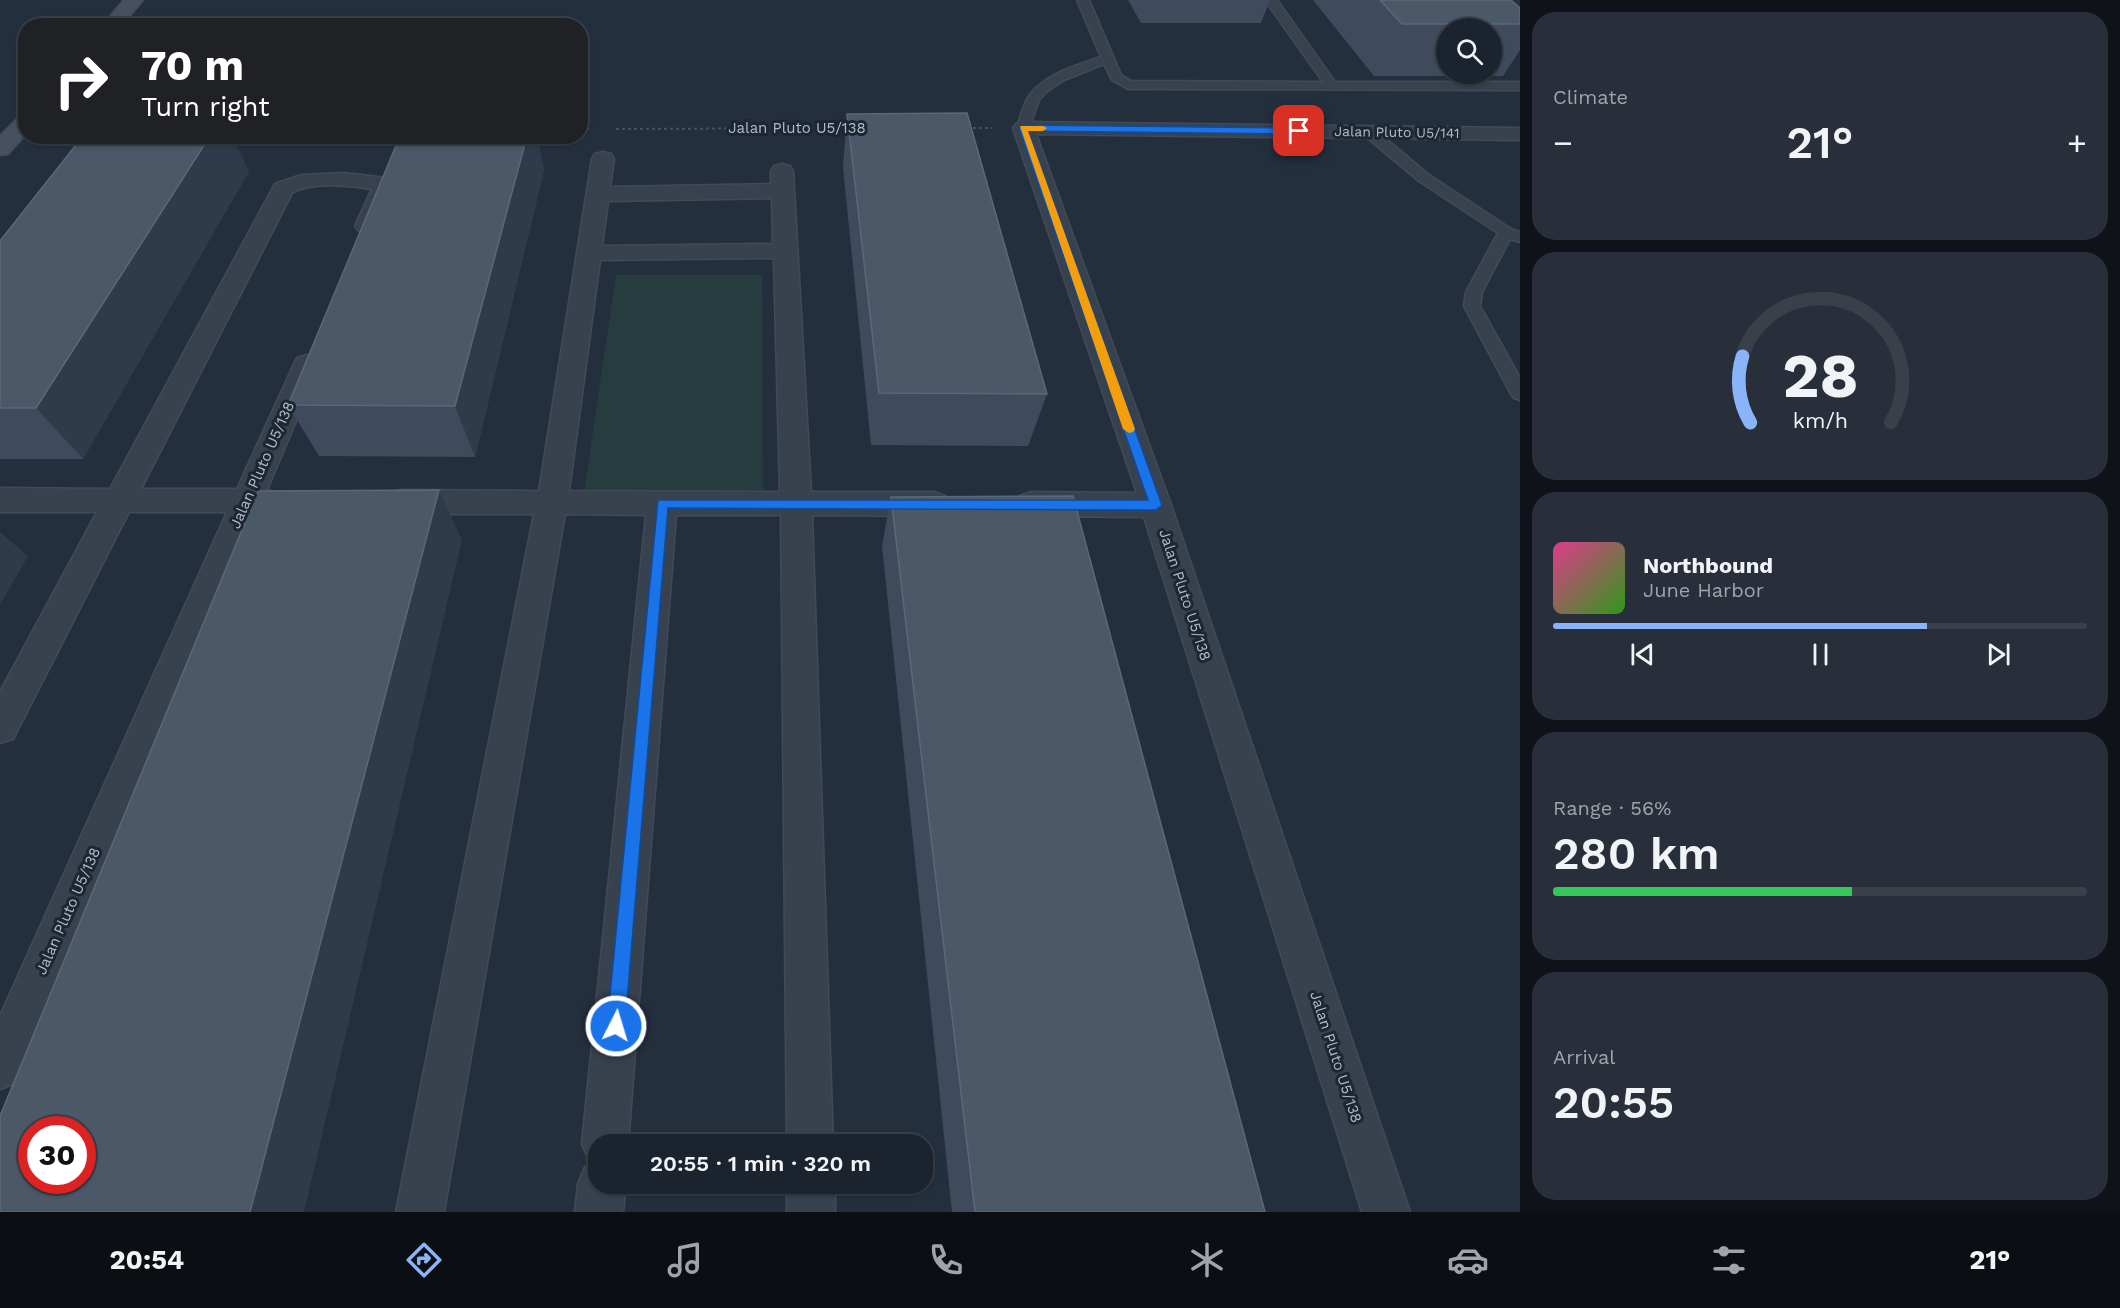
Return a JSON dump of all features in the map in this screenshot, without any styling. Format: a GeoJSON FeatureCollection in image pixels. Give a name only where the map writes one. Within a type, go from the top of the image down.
{"type":"FeatureCollection","features":[{"type":"Feature","properties":{"kind":"street"},"geometry":{"type":"LineString","coordinates":[[118,18],[134,0]]}},
{"type":"Feature","properties":{"kind":"street","name":"Jalan Pluto U5/141"},"geometry":{"type":"LineString","coordinates":[[1023,128],[1520,134]]}},
{"type":"Feature","properties":{"kind":"street","name":"Jalan Pluto U5/138"},"geometry":{"type":"LineString","coordinates":[[1023,128],[1156,505],[1386,1212]]}},
{"type":"Feature","properties":{"kind":"street"},"geometry":{"type":"LineString","coordinates":[[0,149],[18,130]]}},
{"type":"Feature","properties":{"kind":"street"},"geometry":{"type":"LineString","coordinates":[[420,1212],[552,502],[603,159]]}},
{"type":"Feature","properties":{"kind":"street"},"geometry":{"type":"LineString","coordinates":[[0,727],[287,185],[302,181],[373,182],[383,186],[355,254]]}},
{"type":"Feature","properties":{"kind":"street"},"geometry":{"type":"LineString","coordinates":[[598,194],[782,181],[796,503],[810,1134]]}},
{"type":"Feature","properties":{"kind":"street"},"geometry":{"type":"LineString","coordinates":[[589,253],[785,251]]}},
{"type":"Feature","properties":{"kind":"street","name":"Jalan Pluto U5/138"},"geometry":{"type":"LineString","coordinates":[[0,1066],[317,340]]}},
{"type":"Feature","properties":{"kind":"street"},"geometry":{"type":"LineString","coordinates":[[0,500],[294,501]]}},
{"type":"Feature","properties":{"kind":"street"},"geometry":{"type":"LineString","coordinates":[[376,502],[961,504]]}},
{"type":"Feature","properties":{"kind":"street"},"geometry":{"type":"LineString","coordinates":[[607,1134],[663,503]]}},
{"type":"Feature","properties":{"kind":"street"},"geometry":{"type":"LineString","coordinates":[[1009,504],[1156,505]]}},
{"type":"Feature","properties":{"kind":"street"},"geometry":{"type":"LineString","coordinates":[[600,1212],[601,1194]]}},
{"type":"Feature","properties":{"kind":"street"},"geometry":{"type":"LineString","coordinates":[[811,1194],[811,1212]]}},
{"type":"Feature","properties":{"kind":"lane"},"geometry":{"type":"LineString","coordinates":[[1083,0],[1116,77],[1128,85],[1520,86]]}},
{"type":"Feature","properties":{"kind":"lane"},"geometry":{"type":"LineString","coordinates":[[1271,0],[1332,86]]}},
{"type":"Feature","properties":{"kind":"lane"},"geometry":{"type":"LineString","coordinates":[[1023,128],[1035,98],[1050,84],[1077,70],[1109,58]]}},
{"type":"Feature","properties":{"kind":"lane"},"geometry":{"type":"LineString","coordinates":[[1369,132],[1424,178],[1513,235],[1474,292],[1472,306],[1520,394]]}},
{"type":"Feature","properties":{"kind":"path","name":"Jalan Pluto U5/138"},"geometry":{"type":"LineString","coordinates":[[616,129],[856,128]]}},
{"type":"Feature","properties":{"kind":"path"},"geometry":{"type":"LineString","coordinates":[[963,128],[1023,128]]}},
{"type":"Feature","properties":{"kind":"green space"},"geometry":{"type":"Polygon","coordinates":[[[616,275],[762,275],[763,493],[584,493],[616,275]]]}},
{"type":"Feature","properties":{"kind":"building"},"geometry":{"type":"Polygon","coordinates":[[[1380,0],[1511,0],[1520,8],[1520,24],[1502,24],[1502,18],[1436,18],[1436,24],[1402,24],[1380,0]]]}},
{"type":"Feature","properties":{"kind":"building"},"geometry":{"type":"Polygon","coordinates":[[[967,113],[1047,394],[879,393],[847,114],[967,113]]]}},
{"type":"Feature","properties":{"kind":"building"},"geometry":{"type":"Polygon","coordinates":[[[77,144],[205,144],[36,408],[0,408],[0,241],[77,144]]]}},
{"type":"Feature","properties":{"kind":"building"},"geometry":{"type":"Polygon","coordinates":[[[397,144],[525,144],[455,406],[288,405],[397,144]]]}},
{"type":"Feature","properties":{"kind":"building"},"geometry":{"type":"Polygon","coordinates":[[[439,490],[250,1212],[0,1212],[0,1116],[258,491],[439,490]]]}},
{"type":"Feature","properties":{"kind":"building"},"geometry":{"type":"Polygon","coordinates":[[[1073,496],[1265,1212],[975,1212],[891,497],[1073,496]]]}},
{"type":"Feature","properties":{"kind":"slow traffic"},"geometry":{"type":"LineString","coordinates":[[1043,128],[1023,128],[1129,429]]}},
{"type":"Feature","properties":{"kind":"route"},"geometry":{"type":"LineString","coordinates":[[616,1026],[663,503],[1156,505],[1023,128],[1299,131]]}}]}
